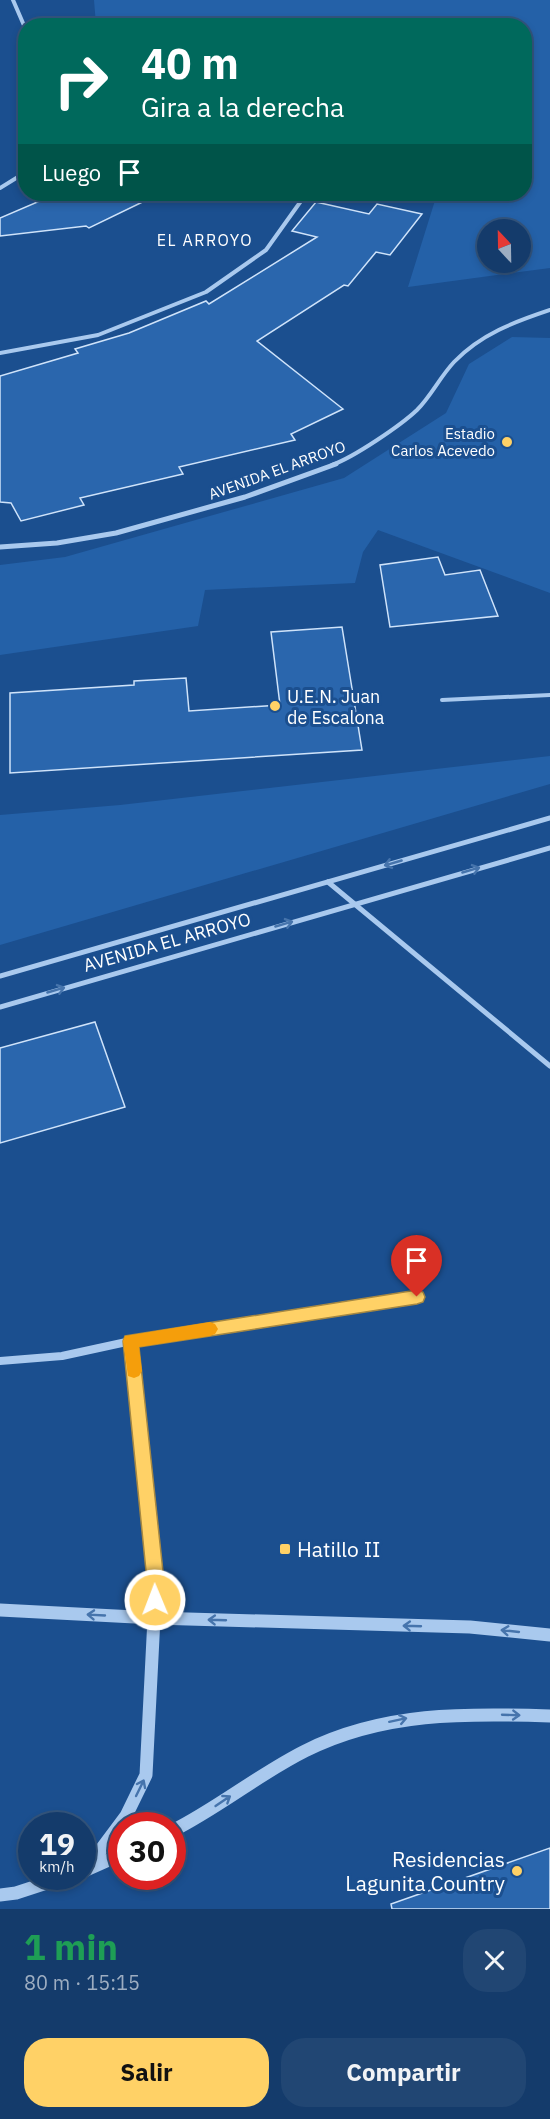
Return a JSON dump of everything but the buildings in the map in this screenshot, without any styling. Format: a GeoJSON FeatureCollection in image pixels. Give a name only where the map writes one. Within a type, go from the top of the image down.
{"type":"FeatureCollection","features":[{"type":"Feature","properties":{"kind":"street"},"geometry":{"type":"LineString","coordinates":[[13,0],[21,18]]}},
{"type":"Feature","properties":{"kind":"street"},"geometry":{"type":"LineString","coordinates":[[0,188],[18,177]]}},
{"type":"Feature","properties":{"kind":"street"},"geometry":{"type":"LineString","coordinates":[[0,353],[98,335],[206,292],[266,250],[301,201]]}},
{"type":"Feature","properties":{"kind":"street","name":"AVENIDA EL ARROYO"},"geometry":{"type":"LineString","coordinates":[[0,548],[57,543],[116,533],[245,497],[339,463],[361,451],[417,410],[453,363],[468,350],[505,325],[550,310]]}},
{"type":"Feature","properties":{"kind":"street","name":"AVENIDA EL ARROYO"},"geometry":{"type":"LineString","coordinates":[[0,976],[550,818]]}},
{"type":"Feature","properties":{"kind":"street","name":"AVENIDA EL ARROYO"},"geometry":{"type":"LineString","coordinates":[[0,1007],[550,848]]}},
{"type":"Feature","properties":{"kind":"street"},"geometry":{"type":"LineString","coordinates":[[328,882],[550,1066]]}},
{"type":"Feature","properties":{"kind":"street"},"geometry":{"type":"LineString","coordinates":[[0,1361],[62,1356],[131,1341],[417,1297]]}},
{"type":"Feature","properties":{"kind":"street"},"geometry":{"type":"LineString","coordinates":[[96,1855],[126,1816],[146,1775],[156,1581],[131,1341]]}},
{"type":"Feature","properties":{"kind":"street"},"geometry":{"type":"LineString","coordinates":[[0,1610],[154,1618],[470,1627],[550,1635]]}},
{"type":"Feature","properties":{"kind":"street"},"geometry":{"type":"LineString","coordinates":[[186,1825],[258,1777],[307,1750],[358,1728],[414,1716],[471,1714],[550,1716]]}},
{"type":"Feature","properties":{"kind":"street"},"geometry":{"type":"LineString","coordinates":[[0,1895],[25,1890]]}},
{"type":"Feature","properties":{"kind":"lane"},"geometry":{"type":"LineString","coordinates":[[442,700],[550,695]]}},
{"type":"Feature","properties":{"kind":"shaded area"},"geometry":{"type":"Polygon","coordinates":[[[94,0],[550,0],[550,268],[531,271],[531,219],[477,219],[477,273],[513,273],[408,287],[435,201],[532,201],[532,18],[95,18],[94,0]]]}},
{"type":"Feature","properties":{"kind":"shaded area"},"geometry":{"type":"Polygon","coordinates":[[[512,337],[550,338],[550,593],[378,530],[363,552],[355,583],[205,590],[198,626],[0,655],[0,565],[65,557],[344,478],[446,413],[469,364],[512,337]]]}},
{"type":"Feature","properties":{"kind":"shaded area"},"geometry":{"type":"Polygon","coordinates":[[[550,756],[550,784],[0,945],[0,815],[120,805],[550,756]]]}},
{"type":"Feature","properties":{"kind":"slow traffic"},"geometry":{"type":"LineString","coordinates":[[134,1371],[131,1341],[210,1329]]}},
{"type":"Feature","properties":{"kind":"place","name":"Estadio Carlos Acevedo"},"geometry":{"type":"Point","coordinates":[507,442]}},
{"type":"Feature","properties":{"kind":"place","name":"U.E.N. Juan de Escalona"},"geometry":{"type":"Point","coordinates":[275,706]}},
{"type":"Feature","properties":{"kind":"place","name":"Hatillo II"},"geometry":{"type":"Point","coordinates":[285,1549]}},
{"type":"Feature","properties":{"kind":"place","name":"Residencias Lagunita Country"},"geometry":{"type":"Point","coordinates":[517,1871]}},
{"type":"Feature","properties":{"kind":"district","name":"EL ARROYO"},"geometry":{"type":"Point","coordinates":[205,240]}},
{"type":"Feature","properties":{"kind":"route"},"geometry":{"type":"LineString","coordinates":[[155,1600],[156,1581],[131,1341],[417,1297]]}}]}
